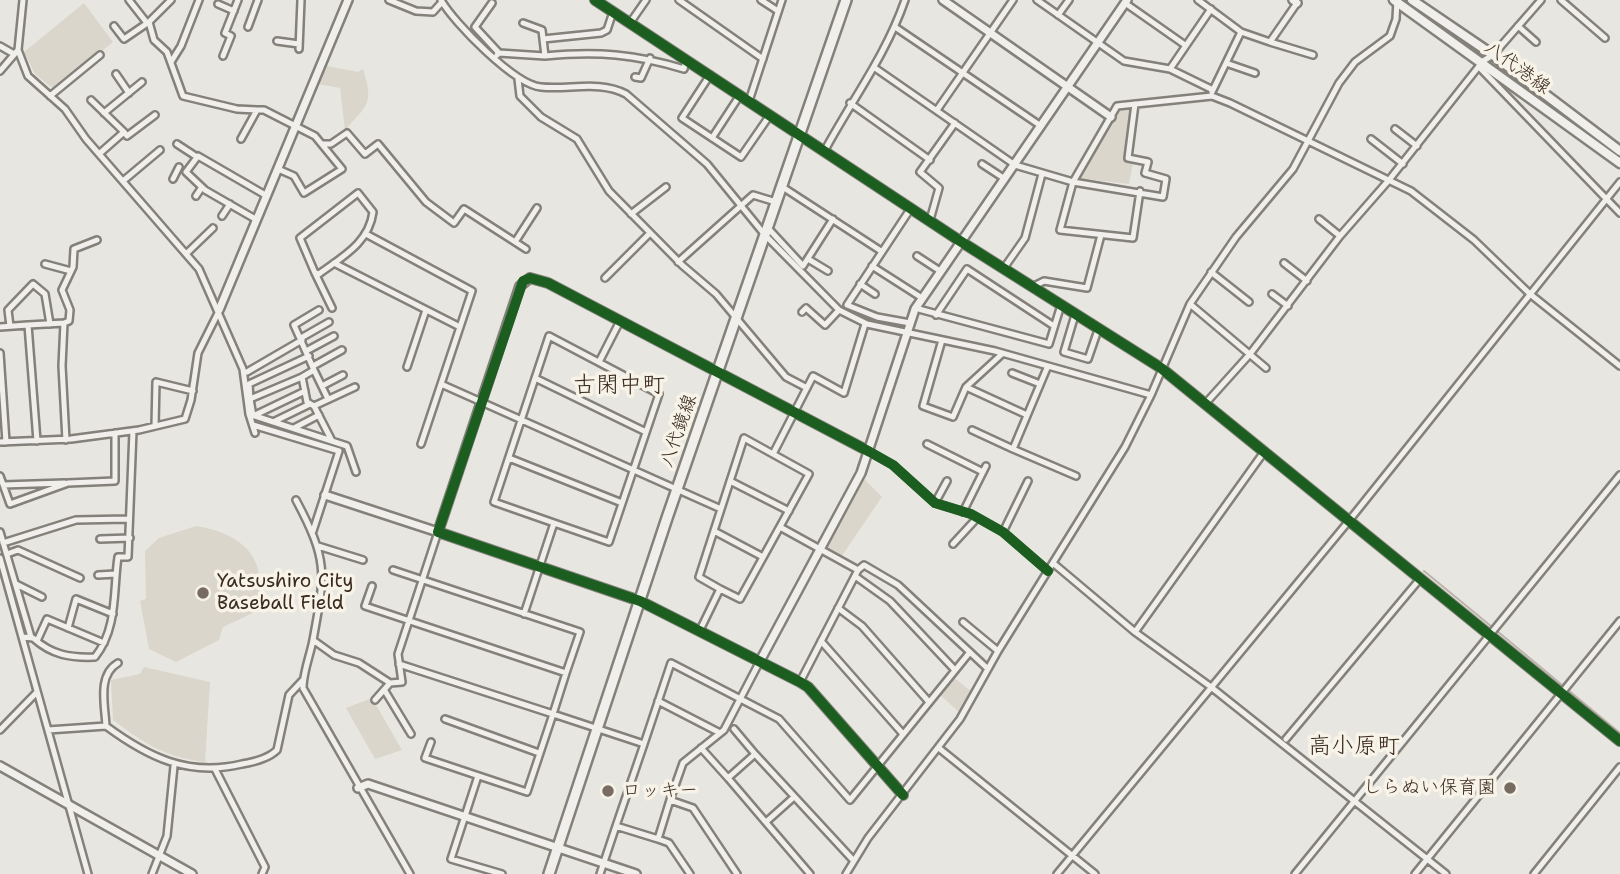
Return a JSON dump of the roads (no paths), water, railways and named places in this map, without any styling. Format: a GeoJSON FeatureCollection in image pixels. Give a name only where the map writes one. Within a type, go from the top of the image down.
{"type":"FeatureCollection","features":[{"type":"Feature","properties":{"kind":"main road","name":"八代鏡線"},"geometry":{"type":"LineString","coordinates":[[550,874],[677,489],[846,0]]}},
{"type":"Feature","properties":{"kind":"main road","name":"八代港線"},"geometry":{"type":"LineString","coordinates":[[1412,0],[1493,55],[1620,151]]}},
{"type":"Feature","properties":{"kind":"main road","name":"八代港線"},"geometry":{"type":"LineString","coordinates":[[1396,1],[1620,163]]}},
{"type":"Feature","properties":{"kind":"street"},"geometry":{"type":"LineString","coordinates":[[0,71],[16,52],[23,0]]}},
{"type":"Feature","properties":{"kind":"street"},"geometry":{"type":"LineString","coordinates":[[129,0],[148,23],[154,40],[167,52],[186,98],[237,109],[264,110],[315,136],[342,169],[304,193],[293,176],[278,169]]}},
{"type":"Feature","properties":{"kind":"street"},"geometry":{"type":"LineString","coordinates":[[158,0],[164,7]]}},
{"type":"Feature","properties":{"kind":"street"},"geometry":{"type":"LineString","coordinates":[[114,26],[124,39],[148,23],[171,0]]}},
{"type":"Feature","properties":{"kind":"street"},"geometry":{"type":"LineString","coordinates":[[171,62],[181,46],[199,0]]}},
{"type":"Feature","properties":{"kind":"street"},"geometry":{"type":"LineString","coordinates":[[223,56],[231,36],[225,33],[238,0]]}},
{"type":"Feature","properties":{"kind":"street"},"geometry":{"type":"LineString","coordinates":[[248,27],[258,0]]}},
{"type":"Feature","properties":{"kind":"street"},"geometry":{"type":"LineString","coordinates":[[277,41],[299,46],[301,0]]}},
{"type":"Feature","properties":{"kind":"street"},"geometry":{"type":"LineString","coordinates":[[0,353],[3,442],[66,440],[133,431],[184,419],[198,353],[219,310],[348,0]]}},
{"type":"Feature","properties":{"kind":"street"},"geometry":{"type":"LineString","coordinates":[[391,0],[416,11],[432,12],[441,1],[497,55],[545,56],[611,52],[650,58],[684,69],[686,60]]}},
{"type":"Feature","properties":{"kind":"street"},"geometry":{"type":"LineString","coordinates":[[595,0],[960,241],[1161,368],[1419,580],[1564,690],[1620,741]]}},
{"type":"Feature","properties":{"kind":"street"},"geometry":{"type":"LineString","coordinates":[[630,23],[646,0]]}},
{"type":"Feature","properties":{"kind":"street"},"geometry":{"type":"LineString","coordinates":[[679,0],[763,59]]}},
{"type":"Feature","properties":{"kind":"street"},"geometry":{"type":"LineString","coordinates":[[761,0],[778,12]]}},
{"type":"Feature","properties":{"kind":"street"},"geometry":{"type":"LineString","coordinates":[[749,101],[782,0]]}},
{"type":"Feature","properties":{"kind":"street"},"geometry":{"type":"LineString","coordinates":[[825,150],[850,103],[875,68],[905,0]]}},
{"type":"Feature","properties":{"kind":"street"},"geometry":{"type":"LineString","coordinates":[[943,0],[1111,117]]}},
{"type":"Feature","properties":{"kind":"street"},"geometry":{"type":"LineString","coordinates":[[937,110],[1013,0]]}},
{"type":"Feature","properties":{"kind":"street"},"geometry":{"type":"LineString","coordinates":[[1037,0],[1125,61],[1170,69],[1212,93],[1411,191],[1474,240],[1530,294],[1620,366]]}},
{"type":"Feature","properties":{"kind":"street"},"geometry":{"type":"LineString","coordinates":[[1058,15],[1069,0]]}},
{"type":"Feature","properties":{"kind":"street"},"geometry":{"type":"LineString","coordinates":[[1198,0],[1241,32],[1313,55]]}},
{"type":"Feature","properties":{"kind":"street"},"geometry":{"type":"LineString","coordinates":[[1422,8],[1430,0]]}},
{"type":"Feature","properties":{"kind":"street"},"geometry":{"type":"LineString","coordinates":[[1205,404],[1250,354],[1340,236],[1403,164],[1481,64],[1493,55],[1541,0]]}},
{"type":"Feature","properties":{"kind":"street"},"geometry":{"type":"LineString","coordinates":[[1561,0],[1605,38]]}},
{"type":"Feature","properties":{"kind":"street"},"geometry":{"type":"LineString","coordinates":[[1270,42],[1295,1]]}},
{"type":"Feature","properties":{"kind":"street"},"geometry":{"type":"LineString","coordinates":[[846,874],[853,860],[940,749],[1125,447],[1151,395],[1189,304],[1259,207],[1293,169],[1347,72],[1355,62],[1390,36],[1396,19],[1396,1]]}},
{"type":"Feature","properties":{"kind":"street"},"geometry":{"type":"LineString","coordinates":[[657,839],[683,763],[720,733],[741,699],[870,452],[915,308],[1126,2],[1185,46]]}},
{"type":"Feature","properties":{"kind":"street"},"geometry":{"type":"LineString","coordinates":[[492,3],[475,27],[518,79],[544,88],[610,88],[626,94],[698,155],[839,310],[865,324],[1002,354],[1151,395]]}},
{"type":"Feature","properties":{"kind":"street"},"geometry":{"type":"LineString","coordinates":[[218,4],[234,11]]}},
{"type":"Feature","properties":{"kind":"street"},"geometry":{"type":"LineString","coordinates":[[1170,69],[1211,9]]}},
{"type":"Feature","properties":{"kind":"street"},"geometry":{"type":"LineString","coordinates":[[544,39],[601,33],[607,30],[613,12]]}},
{"type":"Feature","properties":{"kind":"street"},"geometry":{"type":"LineString","coordinates":[[182,17],[190,23]]}},
{"type":"Feature","properties":{"kind":"street"},"geometry":{"type":"LineString","coordinates":[[523,23],[542,30],[545,56]]}},
{"type":"Feature","properties":{"kind":"street"},"geometry":{"type":"LineString","coordinates":[[1518,26],[1536,42]]}},
{"type":"Feature","properties":{"kind":"street"},"geometry":{"type":"LineString","coordinates":[[895,27],[1041,126]]}},
{"type":"Feature","properties":{"kind":"street"},"geometry":{"type":"LineString","coordinates":[[1212,93],[1241,32]]}},
{"type":"Feature","properties":{"kind":"street"},"geometry":{"type":"LineString","coordinates":[[0,46],[16,52],[28,76],[65,109],[99,154],[199,269],[245,372],[249,384],[251,415]]}},
{"type":"Feature","properties":{"kind":"street"},"geometry":{"type":"LineString","coordinates":[[50,96],[100,55]]}},
{"type":"Feature","properties":{"kind":"street"},"geometry":{"type":"LineString","coordinates":[[641,78],[650,58]]}},
{"type":"Feature","properties":{"kind":"street"},"geometry":{"type":"LineString","coordinates":[[1226,63],[1255,73]]}},
{"type":"Feature","properties":{"kind":"street"},"geometry":{"type":"LineString","coordinates":[[1481,64],[1620,213]]}},
{"type":"Feature","properties":{"kind":"street"},"geometry":{"type":"LineString","coordinates":[[875,68],[1015,165],[1073,182],[1140,191],[1163,197],[1166,179],[1145,173],[1148,162],[1128,158],[1135,104]]}},
{"type":"Feature","properties":{"kind":"street"},"geometry":{"type":"LineString","coordinates":[[116,74],[129,93]]}},
{"type":"Feature","properties":{"kind":"street"},"geometry":{"type":"LineString","coordinates":[[710,75],[682,118],[741,158],[770,115]]}},
{"type":"Feature","properties":{"kind":"street"},"geometry":{"type":"LineString","coordinates":[[518,79],[520,96],[541,117],[578,139],[609,191],[678,261],[704,282],[786,377],[807,388]]}},
{"type":"Feature","properties":{"kind":"street"},"geometry":{"type":"LineString","coordinates":[[104,113],[142,82]]}},
{"type":"Feature","properties":{"kind":"street"},"geometry":{"type":"LineString","coordinates":[[1140,191],[1133,238],[1060,230],[1073,182],[1117,106],[1212,93]]}},
{"type":"Feature","properties":{"kind":"street"},"geometry":{"type":"LineString","coordinates":[[712,138],[740,95]]}},
{"type":"Feature","properties":{"kind":"street"},"geometry":{"type":"LineString","coordinates":[[92,100],[127,136],[155,115]]}},
{"type":"Feature","properties":{"kind":"street"},"geometry":{"type":"LineString","coordinates":[[850,103],[930,160]]}},
{"type":"Feature","properties":{"kind":"street"},"geometry":{"type":"LineString","coordinates":[[241,139],[257,110]]}},
{"type":"Feature","properties":{"kind":"street"},"geometry":{"type":"LineString","coordinates":[[930,220],[939,188],[920,174],[955,123]]}},
{"type":"Feature","properties":{"kind":"street"},"geometry":{"type":"LineString","coordinates":[[1395,129],[1417,146]]}},
{"type":"Feature","properties":{"kind":"street"},"geometry":{"type":"LineString","coordinates":[[99,154],[124,132]]}},
{"type":"Feature","properties":{"kind":"street"},"geometry":{"type":"LineString","coordinates":[[322,144],[331,144],[347,133],[365,154],[379,144],[426,202],[454,223],[464,209],[526,249]]}},
{"type":"Feature","properties":{"kind":"street"},"geometry":{"type":"LineString","coordinates":[[1371,139],[1403,164]]}},
{"type":"Feature","properties":{"kind":"street"},"geometry":{"type":"LineString","coordinates":[[177,144],[267,196]]}},
{"type":"Feature","properties":{"kind":"street"},"geometry":{"type":"LineString","coordinates":[[123,181],[160,150]]}},
{"type":"Feature","properties":{"kind":"street"},"geometry":{"type":"LineString","coordinates":[[173,178],[180,168],[197,157]]}},
{"type":"Feature","properties":{"kind":"street"},"geometry":{"type":"LineString","coordinates":[[982,164],[1005,179]]}},
{"type":"Feature","properties":{"kind":"street"},"geometry":{"type":"LineString","coordinates":[[180,168],[202,187],[257,220]]}},
{"type":"Feature","properties":{"kind":"street"},"geometry":{"type":"LineString","coordinates":[[1004,268],[1026,238],[1042,174]]}},
{"type":"Feature","properties":{"kind":"street"},"geometry":{"type":"LineString","coordinates":[[1057,874],[1074,857],[1348,522],[1620,182]]}},
{"type":"Feature","properties":{"kind":"street"},"geometry":{"type":"LineString","coordinates":[[781,185],[881,251]]}},
{"type":"Feature","properties":{"kind":"street"},"geometry":{"type":"LineString","coordinates":[[197,196],[202,187]]}},
{"type":"Feature","properties":{"kind":"street"},"geometry":{"type":"LineString","coordinates":[[631,214],[666,187]]}},
{"type":"Feature","properties":{"kind":"street"},"geometry":{"type":"LineString","coordinates":[[315,273],[319,274],[358,245],[366,234],[373,212],[358,193],[300,237],[315,273],[332,308]]}},
{"type":"Feature","properties":{"kind":"street"},"geometry":{"type":"LineString","coordinates":[[678,261],[753,195],[776,202]]}},
{"type":"Feature","properties":{"kind":"street"},"geometry":{"type":"LineString","coordinates":[[222,216],[230,204]]}},
{"type":"Feature","properties":{"kind":"street"},"geometry":{"type":"LineString","coordinates":[[515,242],[537,208]]}},
{"type":"Feature","properties":{"kind":"street"},"geometry":{"type":"LineString","coordinates":[[910,323],[877,317],[847,305],[911,208]]}},
{"type":"Feature","properties":{"kind":"street"},"geometry":{"type":"LineString","coordinates":[[766,231],[803,266],[833,219]]}},
{"type":"Feature","properties":{"kind":"street"},"geometry":{"type":"LineString","coordinates":[[1319,219],[1340,236]]}},
{"type":"Feature","properties":{"kind":"street"},"geometry":{"type":"LineString","coordinates":[[186,254],[214,228]]}},
{"type":"Feature","properties":{"kind":"street"},"geometry":{"type":"LineString","coordinates":[[605,278],[650,233]]}},
{"type":"Feature","properties":{"kind":"street"},"geometry":{"type":"LineString","coordinates":[[366,234],[472,291],[421,444]]}},
{"type":"Feature","properties":{"kind":"street"},"geometry":{"type":"LineString","coordinates":[[1032,287],[1044,281],[1087,288],[1101,235]]}},
{"type":"Feature","properties":{"kind":"street"},"geometry":{"type":"LineString","coordinates":[[0,327],[69,321],[70,310],[62,290],[71,271],[74,249],[97,240]]}},
{"type":"Feature","properties":{"kind":"street"},"geometry":{"type":"LineString","coordinates":[[917,256],[940,271]]}},
{"type":"Feature","properties":{"kind":"street"},"geometry":{"type":"LineString","coordinates":[[808,259],[828,271]]}},
{"type":"Feature","properties":{"kind":"street"},"geometry":{"type":"LineString","coordinates":[[334,263],[460,327]]}},
{"type":"Feature","properties":{"kind":"street"},"geometry":{"type":"LineString","coordinates":[[1284,263],[1307,281]]}},
{"type":"Feature","properties":{"kind":"street"},"geometry":{"type":"LineString","coordinates":[[45,264],[57,264],[71,271]]}},
{"type":"Feature","properties":{"kind":"street"},"geometry":{"type":"LineString","coordinates":[[872,266],[922,298]]}},
{"type":"Feature","properties":{"kind":"street"},"geometry":{"type":"LineString","coordinates":[[936,315],[967,269],[1054,327]]}},
{"type":"Feature","properties":{"kind":"street"},"geometry":{"type":"LineString","coordinates":[[1211,272],[1249,302]]}},
{"type":"Feature","properties":{"kind":"street"},"geometry":{"type":"LineString","coordinates":[[313,640],[334,655],[359,663],[390,683],[402,682],[398,654],[523,281],[530,278],[548,283],[793,414],[870,452],[893,465],[935,503],[978,518],[1003,533],[1048,570]]}},
{"type":"Feature","properties":{"kind":"street"},"geometry":{"type":"LineString","coordinates":[[10,326],[8,310],[33,284],[45,294],[50,324]]}},
{"type":"Feature","properties":{"kind":"street"},"geometry":{"type":"LineString","coordinates":[[860,284],[875,295]]}},
{"type":"Feature","properties":{"kind":"street"},"geometry":{"type":"LineString","coordinates":[[1272,294],[1288,306]]}},
{"type":"Feature","properties":{"kind":"street"},"geometry":{"type":"LineString","coordinates":[[1189,304],[1266,368]]}},
{"type":"Feature","properties":{"kind":"street"},"geometry":{"type":"LineString","coordinates":[[915,308],[1049,344],[1061,306]]}},
{"type":"Feature","properties":{"kind":"street"},"geometry":{"type":"LineString","coordinates":[[802,312],[806,308],[825,325],[839,310]]}},
{"type":"Feature","properties":{"kind":"street"},"geometry":{"type":"LineString","coordinates":[[319,310],[294,325],[328,399]]}},
{"type":"Feature","properties":{"kind":"street"},"geometry":{"type":"LineString","coordinates":[[407,367],[426,310]]}},
{"type":"Feature","properties":{"kind":"street"},"geometry":{"type":"LineString","coordinates":[[1075,315],[1064,352],[1088,359],[1098,330]]}},
{"type":"Feature","properties":{"kind":"street"},"geometry":{"type":"LineString","coordinates":[[598,362],[620,321]]}},
{"type":"Feature","properties":{"kind":"street"},"geometry":{"type":"LineString","coordinates":[[64,323],[62,366],[66,440]]}},
{"type":"Feature","properties":{"kind":"street"},"geometry":{"type":"LineString","coordinates":[[245,372],[329,323]]}},
{"type":"Feature","properties":{"kind":"street"},"geometry":{"type":"LineString","coordinates":[[773,454],[813,376],[844,393],[865,324]]}},
{"type":"Feature","properties":{"kind":"street"},"geometry":{"type":"LineString","coordinates":[[28,325],[37,441]]}},
{"type":"Feature","properties":{"kind":"street"},"geometry":{"type":"LineString","coordinates":[[249,384],[309,353],[334,336]]}},
{"type":"Feature","properties":{"kind":"street"},"geometry":{"type":"LineString","coordinates":[[549,336],[659,394],[610,542],[494,502],[535,378],[549,336]]}},
{"type":"Feature","properties":{"kind":"street"},"geometry":{"type":"LineString","coordinates":[[942,341],[923,405],[953,417],[966,387],[1002,354]]}},
{"type":"Feature","properties":{"kind":"street"},"geometry":{"type":"LineString","coordinates":[[250,399],[302,377],[342,350]]}},
{"type":"Feature","properties":{"kind":"street"},"geometry":{"type":"LineString","coordinates":[[1013,449],[1047,368]]}},
{"type":"Feature","properties":{"kind":"street"},"geometry":{"type":"LineString","coordinates":[[245,372],[255,433]]}},
{"type":"Feature","properties":{"kind":"street"},"geometry":{"type":"LineString","coordinates":[[1012,373],[1040,384]]}},
{"type":"Feature","properties":{"kind":"street"},"geometry":{"type":"LineString","coordinates":[[322,386],[343,375]]}},
{"type":"Feature","properties":{"kind":"street"},"geometry":{"type":"LineString","coordinates":[[302,377],[307,402],[319,415],[332,441]]}},
{"type":"Feature","properties":{"kind":"street"},"geometry":{"type":"LineString","coordinates":[[535,378],[646,432]]}},
{"type":"Feature","properties":{"kind":"street"},"geometry":{"type":"LineString","coordinates":[[155,426],[156,382],[192,391]]}},
{"type":"Feature","properties":{"kind":"street"},"geometry":{"type":"LineString","coordinates":[[441,384],[721,509]]}},
{"type":"Feature","properties":{"kind":"street"},"geometry":{"type":"LineString","coordinates":[[272,422],[355,387]]}},
{"type":"Feature","properties":{"kind":"street"},"geometry":{"type":"LineString","coordinates":[[966,387],[1027,415]]}},
{"type":"Feature","properties":{"kind":"street"},"geometry":{"type":"LineString","coordinates":[[251,415],[304,391]]}},
{"type":"Feature","properties":{"kind":"street"},"geometry":{"type":"LineString","coordinates":[[251,415],[347,446],[356,472]]}},
{"type":"Feature","properties":{"kind":"street"},"geometry":{"type":"LineString","coordinates":[[293,428],[319,415]]}},
{"type":"Feature","properties":{"kind":"street"},"geometry":{"type":"LineString","coordinates":[[253,425],[339,452],[313,531]]}},
{"type":"Feature","properties":{"kind":"street"},"geometry":{"type":"LineString","coordinates":[[972,430],[1076,476]]}},
{"type":"Feature","properties":{"kind":"street"},"geometry":{"type":"LineString","coordinates":[[23,637],[37,641],[55,654],[79,658],[95,657],[104,643],[113,614],[118,557],[128,556],[133,431]]}},
{"type":"Feature","properties":{"kind":"street"},"geometry":{"type":"LineString","coordinates":[[3,485],[115,481],[115,433]]}},
{"type":"Feature","properties":{"kind":"street"},"geometry":{"type":"LineString","coordinates":[[744,438],[809,474],[740,599],[699,577],[730,481],[744,438]]}},
{"type":"Feature","properties":{"kind":"street"},"geometry":{"type":"LineString","coordinates":[[927,444],[984,469],[963,512]]}},
{"type":"Feature","properties":{"kind":"street"},"geometry":{"type":"LineString","coordinates":[[1135,632],[1264,452]]}},
{"type":"Feature","properties":{"kind":"street"},"geometry":{"type":"LineString","coordinates":[[509,458],[622,503]]}},
{"type":"Feature","properties":{"kind":"street"},"geometry":{"type":"LineString","coordinates":[[1295,874],[1620,475]]}},
{"type":"Feature","properties":{"kind":"street"},"geometry":{"type":"LineString","coordinates":[[0,476],[10,503],[68,482]]}},
{"type":"Feature","properties":{"kind":"street"},"geometry":{"type":"LineString","coordinates":[[730,481],[789,511]]}},
{"type":"Feature","properties":{"kind":"street"},"geometry":{"type":"LineString","coordinates":[[935,503],[947,481]]}},
{"type":"Feature","properties":{"kind":"street"},"geometry":{"type":"LineString","coordinates":[[1003,533],[1028,481]]}},
{"type":"Feature","properties":{"kind":"street"},"geometry":{"type":"LineString","coordinates":[[325,495],[640,601],[760,661],[808,687],[902,795]]}},
{"type":"Feature","properties":{"kind":"street"},"geometry":{"type":"LineString","coordinates":[[296,500],[313,531],[324,570],[324,591],[303,680],[309,703],[411,874]]}},
{"type":"Feature","properties":{"kind":"street"},"geometry":{"type":"LineString","coordinates":[[953,544],[978,518]]}},
{"type":"Feature","properties":{"kind":"street"},"geometry":{"type":"LineString","coordinates":[[3,543],[76,520],[128,519]]}},
{"type":"Feature","properties":{"kind":"street"},"geometry":{"type":"LineString","coordinates":[[524,614],[554,523]]}},
{"type":"Feature","properties":{"kind":"street"},"geometry":{"type":"LineString","coordinates":[[780,527],[856,573],[890,601],[954,669]]}},
{"type":"Feature","properties":{"kind":"street"},"geometry":{"type":"LineString","coordinates":[[0,531],[31,638]]}},
{"type":"Feature","properties":{"kind":"street"},"geometry":{"type":"LineString","coordinates":[[714,531],[763,557]]}},
{"type":"Feature","properties":{"kind":"street"},"geometry":{"type":"LineString","coordinates":[[100,539],[130,538]]}},
{"type":"Feature","properties":{"kind":"street"},"geometry":{"type":"LineString","coordinates":[[318,546],[363,560]]}},
{"type":"Feature","properties":{"kind":"street"},"geometry":{"type":"LineString","coordinates":[[6,554],[18,550],[80,578]]}},
{"type":"Feature","properties":{"kind":"street"},"geometry":{"type":"LineString","coordinates":[[0,558],[88,874]]}},
{"type":"Feature","properties":{"kind":"street"},"geometry":{"type":"LineString","coordinates":[[1052,563],[1135,632],[1212,687],[1446,874]]}},
{"type":"Feature","properties":{"kind":"street"},"geometry":{"type":"LineString","coordinates":[[800,682],[856,573],[864,565],[898,585],[988,669]]}},
{"type":"Feature","properties":{"kind":"street"},"geometry":{"type":"LineString","coordinates":[[393,570],[580,632],[527,792],[425,758],[431,742]]}},
{"type":"Feature","properties":{"kind":"street"},"geometry":{"type":"LineString","coordinates":[[98,575],[116,574]]}},
{"type":"Feature","properties":{"kind":"street"},"geometry":{"type":"LineString","coordinates":[[1286,739],[1419,580]]}},
{"type":"Feature","properties":{"kind":"street"},"geometry":{"type":"LineString","coordinates":[[15,584],[41,597]]}},
{"type":"Feature","properties":{"kind":"street"},"geometry":{"type":"LineString","coordinates":[[372,586],[365,606],[566,673]]}},
{"type":"Feature","properties":{"kind":"street"},"geometry":{"type":"LineString","coordinates":[[700,630],[720,589]]}},
{"type":"Feature","properties":{"kind":"street"},"geometry":{"type":"LineString","coordinates":[[68,628],[76,599],[113,614]]}},
{"type":"Feature","properties":{"kind":"street"},"geometry":{"type":"LineString","coordinates":[[838,608],[862,626],[929,702]]}},
{"type":"Feature","properties":{"kind":"street"},"geometry":{"type":"LineString","coordinates":[[37,641],[47,619],[104,643]]}},
{"type":"Feature","properties":{"kind":"street"},"geometry":{"type":"LineString","coordinates":[[1415,874],[1620,621]]}},
{"type":"Feature","properties":{"kind":"street"},"geometry":{"type":"LineString","coordinates":[[964,622],[998,651]]}},
{"type":"Feature","properties":{"kind":"street"},"geometry":{"type":"LineString","coordinates":[[821,641],[904,734]]}},
{"type":"Feature","properties":{"kind":"street"},"geometry":{"type":"LineString","coordinates":[[600,874],[671,663],[779,719],[850,800],[970,652]]}},
{"type":"Feature","properties":{"kind":"street"},"geometry":{"type":"LineString","coordinates":[[106,726],[104,681],[106,673],[118,663]]}},
{"type":"Feature","properties":{"kind":"street"},"geometry":{"type":"LineString","coordinates":[[399,664],[644,744]]}},
{"type":"Feature","properties":{"kind":"street"},"geometry":{"type":"LineString","coordinates":[[48,730],[106,726],[130,744],[174,766],[215,769],[246,764],[275,752],[289,695],[303,680]]}},
{"type":"Feature","properties":{"kind":"street"},"geometry":{"type":"LineString","coordinates":[[375,700],[390,683]]}},
{"type":"Feature","properties":{"kind":"street"},"geometry":{"type":"LineString","coordinates":[[385,691],[411,734]]}},
{"type":"Feature","properties":{"kind":"street"},"geometry":{"type":"LineString","coordinates":[[0,730],[37,692]]}},
{"type":"Feature","properties":{"kind":"street"},"geometry":{"type":"LineString","coordinates":[[658,701],[720,733]]}},
{"type":"Feature","properties":{"kind":"street"},"geometry":{"type":"LineString","coordinates":[[444,719],[539,753]]}},
{"type":"Feature","properties":{"kind":"street"},"geometry":{"type":"LineString","coordinates":[[734,729],[853,860]]}},
{"type":"Feature","properties":{"kind":"street"},"geometry":{"type":"LineString","coordinates":[[701,748],[810,874]]}},
{"type":"Feature","properties":{"kind":"street"},"geometry":{"type":"LineString","coordinates":[[940,749],[1095,874]]}},
{"type":"Feature","properties":{"kind":"street"},"geometry":{"type":"LineString","coordinates":[[728,778],[755,754]]}},
{"type":"Feature","properties":{"kind":"street"},"geometry":{"type":"LineString","coordinates":[[0,766],[192,874]]}},
{"type":"Feature","properties":{"kind":"street"},"geometry":{"type":"LineString","coordinates":[[152,874],[167,836],[174,766]]}},
{"type":"Feature","properties":{"kind":"street"},"geometry":{"type":"LineString","coordinates":[[1534,874],[1620,767]]}},
{"type":"Feature","properties":{"kind":"street"},"geometry":{"type":"LineString","coordinates":[[215,769],[265,867],[262,874]]}},
{"type":"Feature","properties":{"kind":"street"},"geometry":{"type":"LineString","coordinates":[[478,776],[451,859],[502,874]]}},
{"type":"Feature","properties":{"kind":"street"},"geometry":{"type":"LineString","coordinates":[[358,788],[368,784],[636,874]]}},
{"type":"Feature","properties":{"kind":"street"},"geometry":{"type":"LineString","coordinates":[[766,822],[794,797]]}},
{"type":"Feature","properties":{"kind":"street"},"geometry":{"type":"LineString","coordinates":[[670,800],[693,808],[737,874]]}},
{"type":"Feature","properties":{"kind":"street"},"geometry":{"type":"LineString","coordinates":[[616,826],[669,843],[690,874]]}},
{"type":"Feature","properties":{"kind":"waterway"},"geometry":{"type":"LineString","coordinates":[[1424,571],[1492,627]]}},
{"type":"Feature","properties":{"kind":"waterway"},"geometry":{"type":"LineString","coordinates":[[1497,631],[1620,733]]}},
{"type":"Feature","properties":{"kind":"waterway"},"geometry":{"type":"LineString","coordinates":[[1217,688],[1354,796]]}},
{"type":"Feature","properties":{"kind":"waterway"},"geometry":{"type":"LineString","coordinates":[[1358,800],[1428,856]]}},
{"type":"Feature","properties":{"kind":"place","name":"Yatsushiro City Baseball Field"},"geometry":{"type":"Point","coordinates":[203,593]}},
{"type":"Feature","properties":{"kind":"place","name":"しらぬい保育園"},"geometry":{"type":"Point","coordinates":[1510,788]}},
{"type":"Feature","properties":{"kind":"place","name":"ロッキー"},"geometry":{"type":"Point","coordinates":[608,791]}},
{"type":"Feature","properties":{"kind":"district","name":"古閑中町"},"geometry":{"type":"Point","coordinates":[619,386]}},
{"type":"Feature","properties":{"kind":"district","name":"高小原町"},"geometry":{"type":"Point","coordinates":[1354,747]}}]}
